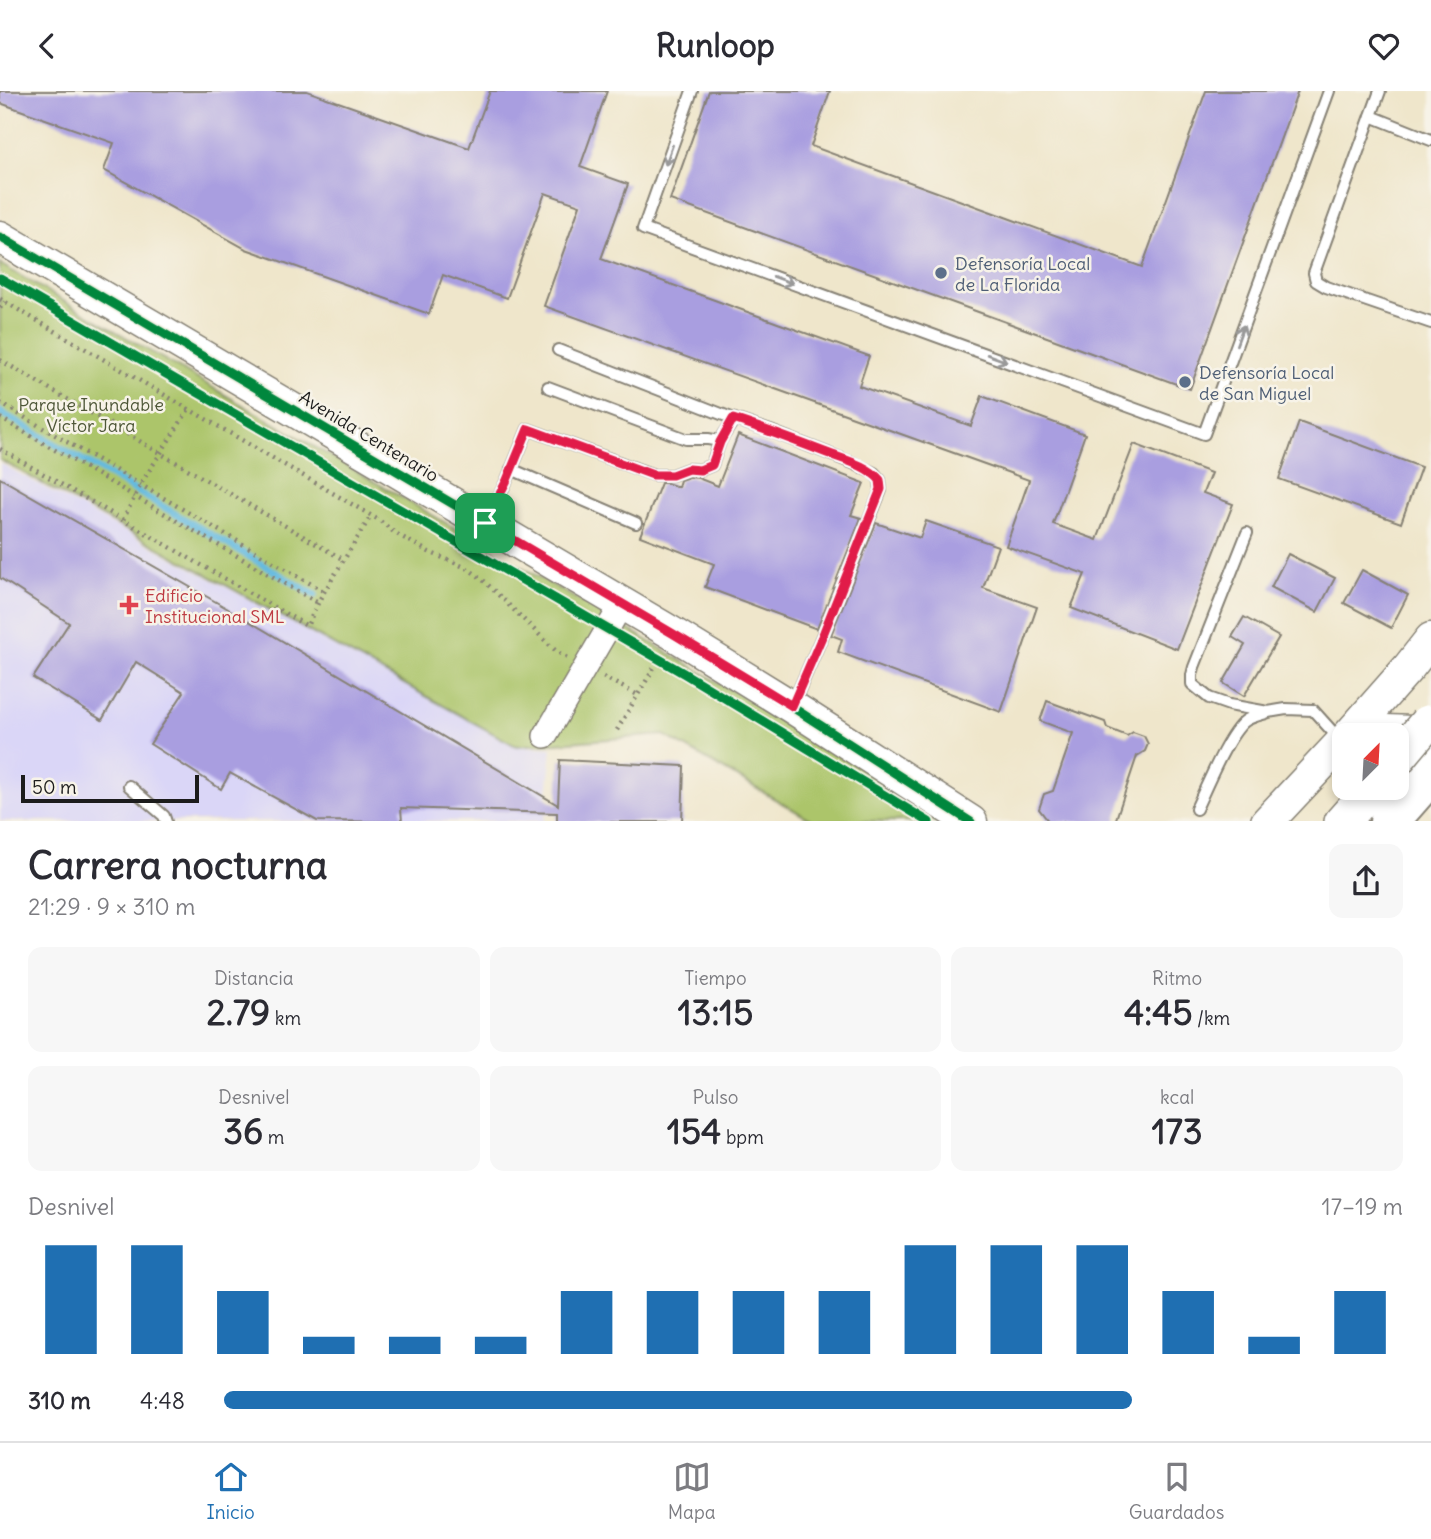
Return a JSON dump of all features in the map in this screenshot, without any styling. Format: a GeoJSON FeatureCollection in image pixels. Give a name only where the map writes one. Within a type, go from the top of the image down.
{"type":"FeatureCollection","features":[{"type":"Feature","properties":{"kind":"highway"},"geometry":{"type":"LineString","coordinates":[[1389,821],[1421,749]]}},
{"type":"Feature","properties":{"kind":"main road"},"geometry":{"type":"LineString","coordinates":[[1342,821],[1361,800]]}},
{"type":"Feature","properties":{"kind":"street","name":"Avenida Centenario"},"geometry":{"type":"LineString","coordinates":[[0,237],[792,706],[971,821]]}},
{"type":"Feature","properties":{"kind":"street"},"geometry":{"type":"LineString","coordinates":[[545,736],[622,604]]}},
{"type":"Feature","properties":{"kind":"street"},"geometry":{"type":"LineString","coordinates":[[1362,723],[1431,639]]}},
{"type":"Feature","properties":{"kind":"street"},"geometry":{"type":"LineString","coordinates":[[1409,667],[1406,702],[1421,749]]}},
{"type":"Feature","properties":{"kind":"street"},"geometry":{"type":"LineString","coordinates":[[1267,821],[1332,756]]}},
{"type":"Feature","properties":{"kind":"lane"},"geometry":{"type":"LineString","coordinates":[[692,91],[643,229],[1204,433],[1329,91]]}},
{"type":"Feature","properties":{"kind":"lane"},"geometry":{"type":"LineString","coordinates":[[1380,91],[1314,273],[1317,281],[1326,287],[1431,323]]}},
{"type":"Feature","properties":{"kind":"lane"},"geometry":{"type":"LineString","coordinates":[[1371,116],[1431,140]]}},
{"type":"Feature","properties":{"kind":"lane"},"geometry":{"type":"LineString","coordinates":[[558,350],[853,463],[874,473],[880,480],[881,489],[792,706]]}},
{"type":"Feature","properties":{"kind":"lane"},"geometry":{"type":"LineString","coordinates":[[548,387],[686,439],[720,442]]}},
{"type":"Feature","properties":{"kind":"lane"},"geometry":{"type":"LineString","coordinates":[[485,523],[528,429],[653,475],[672,475],[712,465],[720,442],[733,419]]}},
{"type":"Feature","properties":{"kind":"lane"},"geometry":{"type":"LineString","coordinates":[[512,469],[636,523]]}},
{"type":"Feature","properties":{"kind":"lane"},"geometry":{"type":"LineString","coordinates":[[1247,533],[1194,667],[1192,684],[1209,698],[1228,705],[1268,712]]}},
{"type":"Feature","properties":{"kind":"lane"},"geometry":{"type":"LineString","coordinates":[[1196,809],[1217,765],[1235,733],[1246,720],[1286,709],[1313,710],[1332,725]]}},
{"type":"Feature","properties":{"kind":"lane"},"geometry":{"type":"LineString","coordinates":[[129,786],[164,816],[166,821]]}},
{"type":"Feature","properties":{"kind":"path"},"geometry":{"type":"LineString","coordinates":[[0,308],[2,300],[372,516],[395,533],[429,552],[467,568],[481,578],[556,651],[584,669],[638,695]]}},
{"type":"Feature","properties":{"kind":"path"},"geometry":{"type":"LineString","coordinates":[[0,360],[344,560]]}},
{"type":"Feature","properties":{"kind":"path"},"geometry":{"type":"LineString","coordinates":[[0,403],[325,592]]}},
{"type":"Feature","properties":{"kind":"path"},"geometry":{"type":"LineString","coordinates":[[123,520],[159,453],[189,409]]}},
{"type":"Feature","properties":{"kind":"path"},"geometry":{"type":"LineString","coordinates":[[0,418],[318,603]]}},
{"type":"Feature","properties":{"kind":"path"},"geometry":{"type":"LineString","coordinates":[[0,449],[307,626],[318,603],[372,516]]}},
{"type":"Feature","properties":{"kind":"path"},"geometry":{"type":"LineString","coordinates":[[617,730],[663,658],[648,653]]}},
{"type":"Feature","properties":{"kind":"shaded area","name":"Edificio Institucional SML"},"geometry":{"type":"Polygon","coordinates":[[[0,463],[515,746],[552,748],[544,821],[0,821],[0,463]]]}},
{"type":"Feature","properties":{"kind":"green space","name":"Parque Inundable Víctor Jara"},"geometry":{"type":"Polygon","coordinates":[[[0,264],[953,821],[813,821],[664,735],[516,746],[0,460],[0,264]]]}},
{"type":"Feature","properties":{"kind":"building"},"geometry":{"type":"Polygon","coordinates":[[[0,91],[307,91],[469,148],[490,91],[607,91],[580,167],[628,184],[601,259],[869,356],[859,386],[971,426],[982,396],[1085,434],[1053,524],[1097,540],[1134,444],[1211,473],[1203,493],[1233,504],[1177,649],[1071,608],[1085,574],[1006,546],[1029,480],[544,306],[580,205],[545,193],[507,298],[443,275],[429,314],[246,249],[104,170],[114,143],[0,103],[0,91]]]}},
{"type":"Feature","properties":{"kind":"building"},"geometry":{"type":"Polygon","coordinates":[[[709,91],[830,91],[811,146],[1142,267],[1206,91],[1298,91],[1190,389],[670,200],[709,91]]]}},
{"type":"Feature","properties":{"kind":"building"},"geometry":{"type":"Polygon","coordinates":[[[1299,422],[1421,467],[1401,523],[1279,479],[1299,422]]]}},
{"type":"Feature","properties":{"kind":"building"},"geometry":{"type":"Polygon","coordinates":[[[738,435],[864,483],[851,515],[861,518],[817,629],[705,587],[714,564],[640,536],[661,483],[678,487],[680,480],[689,477],[718,486],[738,435]]]}},
{"type":"Feature","properties":{"kind":"building"},"geometry":{"type":"Polygon","coordinates":[[[0,478],[237,614],[558,805],[560,760],[684,766],[682,821],[557,821],[557,813],[401,808],[402,821],[317,821],[230,773],[221,789],[150,744],[184,692],[136,662],[102,720],[33,678],[69,623],[0,578],[0,478]]]}},
{"type":"Feature","properties":{"kind":"building"},"geometry":{"type":"Polygon","coordinates":[[[926,521],[998,546],[983,588],[1037,607],[1001,712],[838,652],[842,639],[831,635],[876,523],[920,538],[926,521]]]}},
{"type":"Feature","properties":{"kind":"building"},"geometry":{"type":"Polygon","coordinates":[[[1288,554],[1335,578],[1317,612],[1271,587],[1288,554]]]}},
{"type":"Feature","properties":{"kind":"building"},"geometry":{"type":"Polygon","coordinates":[[[1362,570],[1408,595],[1391,628],[1344,603],[1362,570]]]}},
{"type":"Feature","properties":{"kind":"building"},"geometry":{"type":"Polygon","coordinates":[[[1244,617],[1279,637],[1244,696],[1223,683],[1245,645],[1232,637],[1244,617]]]}},
{"type":"Feature","properties":{"kind":"building"},"geometry":{"type":"Polygon","coordinates":[[[1047,701],[1105,722],[1107,728],[1127,736],[1133,732],[1144,736],[1148,744],[1145,751],[1137,756],[1115,821],[1048,821],[1039,809],[1044,794],[1053,791],[1073,733],[1040,721],[1047,701]]]}},
{"type":"Feature","properties":{"kind":"waterway"},"geometry":{"type":"LineString","coordinates":[[0,412],[315,595]]}},
{"type":"Feature","properties":{"kind":"cycle path"},"geometry":{"type":"LineString","coordinates":[[0,237],[672,633],[969,821]]}},
{"type":"Feature","properties":{"kind":"cycle path"},"geometry":{"type":"LineString","coordinates":[[0,278],[685,674],[927,821]]}},
{"type":"Feature","properties":{"kind":"place","name":"Defensoría Local de La Florida"},"geometry":{"type":"Point","coordinates":[941,273]}},
{"type":"Feature","properties":{"kind":"place","name":"Defensoría Local de San Miguel"},"geometry":{"type":"Point","coordinates":[1185,382]}},
{"type":"Feature","properties":{"kind":"place","name":"Edificio Institucional SML"},"geometry":{"type":"Point","coordinates":[129,605]}},
{"type":"Feature","properties":{"kind":"route"},"geometry":{"type":"LineString","coordinates":[[733,419],[853,463],[874,473],[880,480],[881,489],[792,706],[485,523],[507,480],[528,429],[653,475],[672,475],[712,465],[720,442],[733,419]]}}]}
